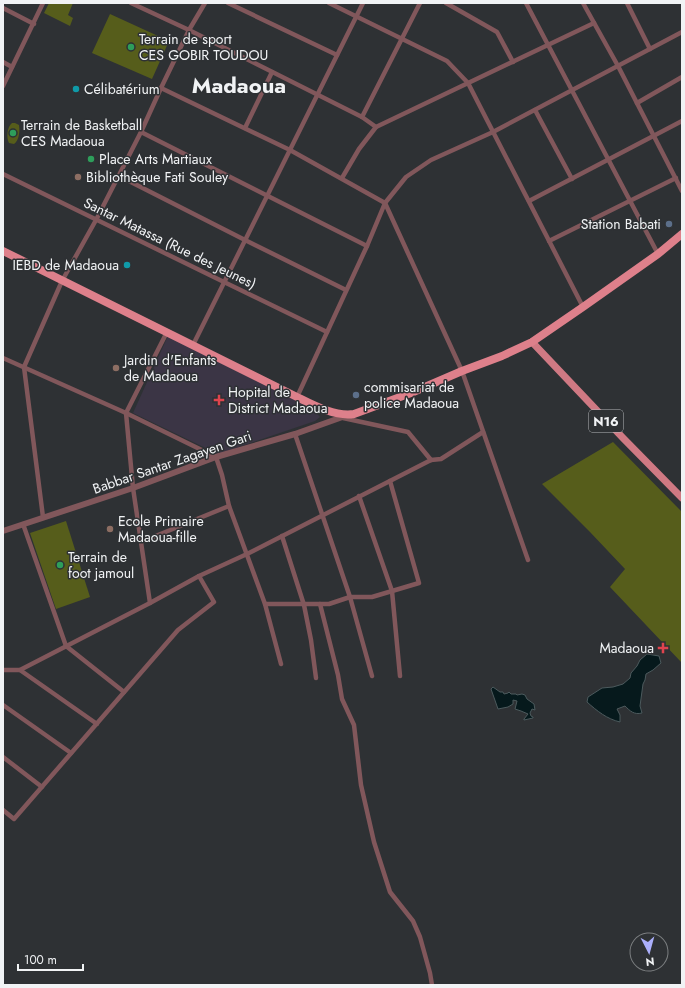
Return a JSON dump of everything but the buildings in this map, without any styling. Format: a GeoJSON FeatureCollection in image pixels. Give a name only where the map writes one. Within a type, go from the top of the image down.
{"type":"FeatureCollection","features":[{"type":"Feature","properties":{"kind":"highway"},"geometry":{"type":"LineString","coordinates":[[3,252],[313,405],[345,417],[410,393],[502,356],[532,342],[658,254],[682,234]]}},
{"type":"Feature","properties":{"kind":"main road","name":"N16"},"geometry":{"type":"LineString","coordinates":[[532,342],[682,498]]}},
{"type":"Feature","properties":{"kind":"street"},"geometry":{"type":"LineString","coordinates":[[3,86],[43,3]]}},
{"type":"Feature","properties":{"kind":"street"},"geometry":{"type":"LineString","coordinates":[[131,3],[190,30],[362,118],[376,127]]}},
{"type":"Feature","properties":{"kind":"street"},"geometry":{"type":"LineString","coordinates":[[43,518],[24,367],[62,281],[119,176],[161,88],[205,3]]}},
{"type":"Feature","properties":{"kind":"street"},"geometry":{"type":"LineString","coordinates":[[228,3],[337,55]]}},
{"type":"Feature","properties":{"kind":"street"},"geometry":{"type":"LineString","coordinates":[[329,3],[447,61],[468,83],[584,307]]}},
{"type":"Feature","properties":{"kind":"street"},"geometry":{"type":"LineString","coordinates":[[193,345],[363,3]]}},
{"type":"Feature","properties":{"kind":"street"},"geometry":{"type":"LineString","coordinates":[[362,118],[420,3]]}},
{"type":"Feature","properties":{"kind":"street"},"geometry":{"type":"LineString","coordinates":[[446,3],[497,32],[513,62]]}},
{"type":"Feature","properties":{"kind":"street"},"geometry":{"type":"LineString","coordinates":[[526,3],[658,254]]}},
{"type":"Feature","properties":{"kind":"street"},"geometry":{"type":"LineString","coordinates":[[583,3],[618,66],[682,191]]}},
{"type":"Feature","properties":{"kind":"street"},"geometry":{"type":"LineString","coordinates":[[627,3],[650,49]]}},
{"type":"Feature","properties":{"kind":"street"},"geometry":{"type":"LineString","coordinates":[[3,8],[34,24]]}},
{"type":"Feature","properties":{"kind":"street"},"geometry":{"type":"LineString","coordinates":[[342,178],[359,149],[376,127],[594,23]]}},
{"type":"Feature","properties":{"kind":"street"},"geometry":{"type":"LineString","coordinates":[[297,396],[367,246],[385,203],[406,177],[431,160],[493,132],[682,32]]}},
{"type":"Feature","properties":{"kind":"street"},"geometry":{"type":"LineString","coordinates":[[3,62],[12,67]]}},
{"type":"Feature","properties":{"kind":"street"},"geometry":{"type":"LineString","coordinates":[[245,128],[272,72]]}},
{"type":"Feature","properties":{"kind":"street"},"geometry":{"type":"LineString","coordinates":[[636,103],[682,77]]}},
{"type":"Feature","properties":{"kind":"street"},"geometry":{"type":"LineString","coordinates":[[161,88],[290,150],[385,203],[462,371],[528,560]]}},
{"type":"Feature","properties":{"kind":"street"},"geometry":{"type":"LineString","coordinates":[[534,110],[572,179]]}},
{"type":"Feature","properties":{"kind":"street"},"geometry":{"type":"LineString","coordinates":[[529,201],[682,121]]}},
{"type":"Feature","properties":{"kind":"street"},"geometry":{"type":"LineString","coordinates":[[141,132],[367,246]]}},
{"type":"Feature","properties":{"kind":"street","name":"Santar Matassa (Rue des Jeunes)"},"geometry":{"type":"LineString","coordinates":[[3,174],[327,332]]}},
{"type":"Feature","properties":{"kind":"street"},"geometry":{"type":"LineString","coordinates":[[119,176],[346,290]]}},
{"type":"Feature","properties":{"kind":"street"},"geometry":{"type":"LineString","coordinates":[[549,241],[676,178]]}},
{"type":"Feature","properties":{"kind":"street"},"geometry":{"type":"LineString","coordinates":[[150,603],[133,488],[126,413],[167,332]]}},
{"type":"Feature","properties":{"kind":"street"},"geometry":{"type":"LineString","coordinates":[[3,358],[126,413],[216,457],[230,506],[265,604],[280,664]]}},
{"type":"Feature","properties":{"kind":"street"},"geometry":{"type":"LineString","coordinates":[[345,417],[408,432],[431,460]]}},
{"type":"Feature","properties":{"kind":"street","name":"Babbar Santar Zagayen Gari"},"geometry":{"type":"LineString","coordinates":[[3,531],[133,488],[216,457],[295,434],[345,417]]}},
{"type":"Feature","properties":{"kind":"street"},"geometry":{"type":"LineString","coordinates":[[3,670],[20,670],[199,576],[247,554],[390,480],[431,460],[441,459],[483,432]]}},
{"type":"Feature","properties":{"kind":"street"},"geometry":{"type":"LineString","coordinates":[[295,434],[350,597],[372,676]]}},
{"type":"Feature","properties":{"kind":"street"},"geometry":{"type":"LineString","coordinates":[[265,604],[329,604],[350,597],[372,597],[418,584],[390,480]]}},
{"type":"Feature","properties":{"kind":"street"},"geometry":{"type":"LineString","coordinates":[[359,496],[392,591],[400,676]]}},
{"type":"Feature","properties":{"kind":"street"},"geometry":{"type":"LineString","coordinates":[[141,542],[230,506]]}},
{"type":"Feature","properties":{"kind":"street"},"geometry":{"type":"LineString","coordinates":[[23,524],[66,646],[124,692]]}},
{"type":"Feature","properties":{"kind":"street"},"geometry":{"type":"LineString","coordinates":[[282,536],[304,605],[311,640],[316,678]]}},
{"type":"Feature","properties":{"kind":"street"},"geometry":{"type":"LineString","coordinates":[[3,810],[14,819],[178,630],[214,602],[199,576]]}},
{"type":"Feature","properties":{"kind":"street"},"geometry":{"type":"LineString","coordinates":[[320,604],[338,675],[342,699],[354,725],[361,785],[374,842],[390,892],[413,920],[420,937],[432,985]]}},
{"type":"Feature","properties":{"kind":"street"},"geometry":{"type":"LineString","coordinates":[[20,670],[96,724]]}},
{"type":"Feature","properties":{"kind":"street"},"geometry":{"type":"LineString","coordinates":[[3,705],[71,753]]}},
{"type":"Feature","properties":{"kind":"street"},"geometry":{"type":"LineString","coordinates":[[3,757],[42,787]]}},
{"type":"Feature","properties":{"kind":"shaded area","name":"Hopital de District Madaoua"},"geometry":{"type":"Polygon","coordinates":[[[168,336],[313,409],[320,417],[315,421],[218,454],[133,413],[168,336]]]}},
{"type":"Feature","properties":{"kind":"shaded area"},"geometry":{"type":"Polygon","coordinates":[[[647,654],[659,656],[661,663],[646,674],[640,706],[642,713],[634,713],[625,706],[617,709],[620,715],[620,722],[602,714],[587,702],[588,697],[602,688],[623,684],[630,678],[631,673],[640,660],[647,654]]]}},
{"type":"Feature","properties":{"kind":"shaded area"},"geometry":{"type":"Polygon","coordinates":[[[493,687],[504,694],[509,692],[511,694],[525,695],[527,699],[534,704],[535,710],[532,709],[530,713],[533,718],[524,720],[528,714],[515,709],[517,701],[513,700],[513,704],[508,707],[498,709],[491,689],[493,687]]]}},
{"type":"Feature","properties":{"kind":"green space"},"geometry":{"type":"Polygon","coordinates":[[[49,3],[73,3],[68,15],[73,18],[70,26],[44,13],[49,3]]]}},
{"type":"Feature","properties":{"kind":"green space","name":"Terrain de sport CES GOBIR TOUDOU"},"geometry":{"type":"Polygon","coordinates":[[[110,14],[169,41],[152,79],[92,53],[110,14]]]}},
{"type":"Feature","properties":{"kind":"green space","name":"Terrain de Basketball CES Madaoua"},"geometry":{"type":"Polygon","coordinates":[[[12,123],[19,125],[18,138],[14,144],[9,143],[8,138],[8,130],[12,123]]]}},
{"type":"Feature","properties":{"kind":"green space"},"geometry":{"type":"Polygon","coordinates":[[[613,442],[682,512],[682,663],[610,587],[625,569],[542,484],[613,442]]]}},
{"type":"Feature","properties":{"kind":"green space","name":"Terrain de foot jamoul"},"geometry":{"type":"Polygon","coordinates":[[[66,521],[90,597],[56,609],[30,533],[66,521]]]}},
{"type":"Feature","properties":{"kind":"place","name":"Terrain de sport CES GOBIR TOUDOU"},"geometry":{"type":"Point","coordinates":[131,47]}},
{"type":"Feature","properties":{"kind":"place","name":"Célibatérium"},"geometry":{"type":"Point","coordinates":[76,89]}},
{"type":"Feature","properties":{"kind":"place","name":"Terrain de Basketball CES Madaoua"},"geometry":{"type":"Point","coordinates":[13,133]}},
{"type":"Feature","properties":{"kind":"place","name":"Place Arts Martiaux"},"geometry":{"type":"Point","coordinates":[91,159]}},
{"type":"Feature","properties":{"kind":"place","name":"Bibliothèque Fati Souley"},"geometry":{"type":"Point","coordinates":[78,177]}},
{"type":"Feature","properties":{"kind":"place","name":"Station Babati"},"geometry":{"type":"Point","coordinates":[669,224]}},
{"type":"Feature","properties":{"kind":"place","name":"IEBD de Madaoua"},"geometry":{"type":"Point","coordinates":[127,265]}},
{"type":"Feature","properties":{"kind":"place","name":"Jardin d'Enfants de Madaoua"},"geometry":{"type":"Point","coordinates":[116,368]}},
{"type":"Feature","properties":{"kind":"place","name":"commisariat de police Madaoua"},"geometry":{"type":"Point","coordinates":[356,395]}},
{"type":"Feature","properties":{"kind":"place","name":"Hopital de District Madaoua"},"geometry":{"type":"Point","coordinates":[219,400]}},
{"type":"Feature","properties":{"kind":"place","name":"Ecole Primaire Madaoua-fille"},"geometry":{"type":"Point","coordinates":[110,529]}},
{"type":"Feature","properties":{"kind":"place","name":"Terrain de foot jamoul"},"geometry":{"type":"Point","coordinates":[60,565]}},
{"type":"Feature","properties":{"kind":"place","name":"Madaoua"},"geometry":{"type":"Point","coordinates":[663,648]}},
{"type":"Feature","properties":{"kind":"district","name":"Madaoua"},"geometry":{"type":"Point","coordinates":[239,85]}}]}
